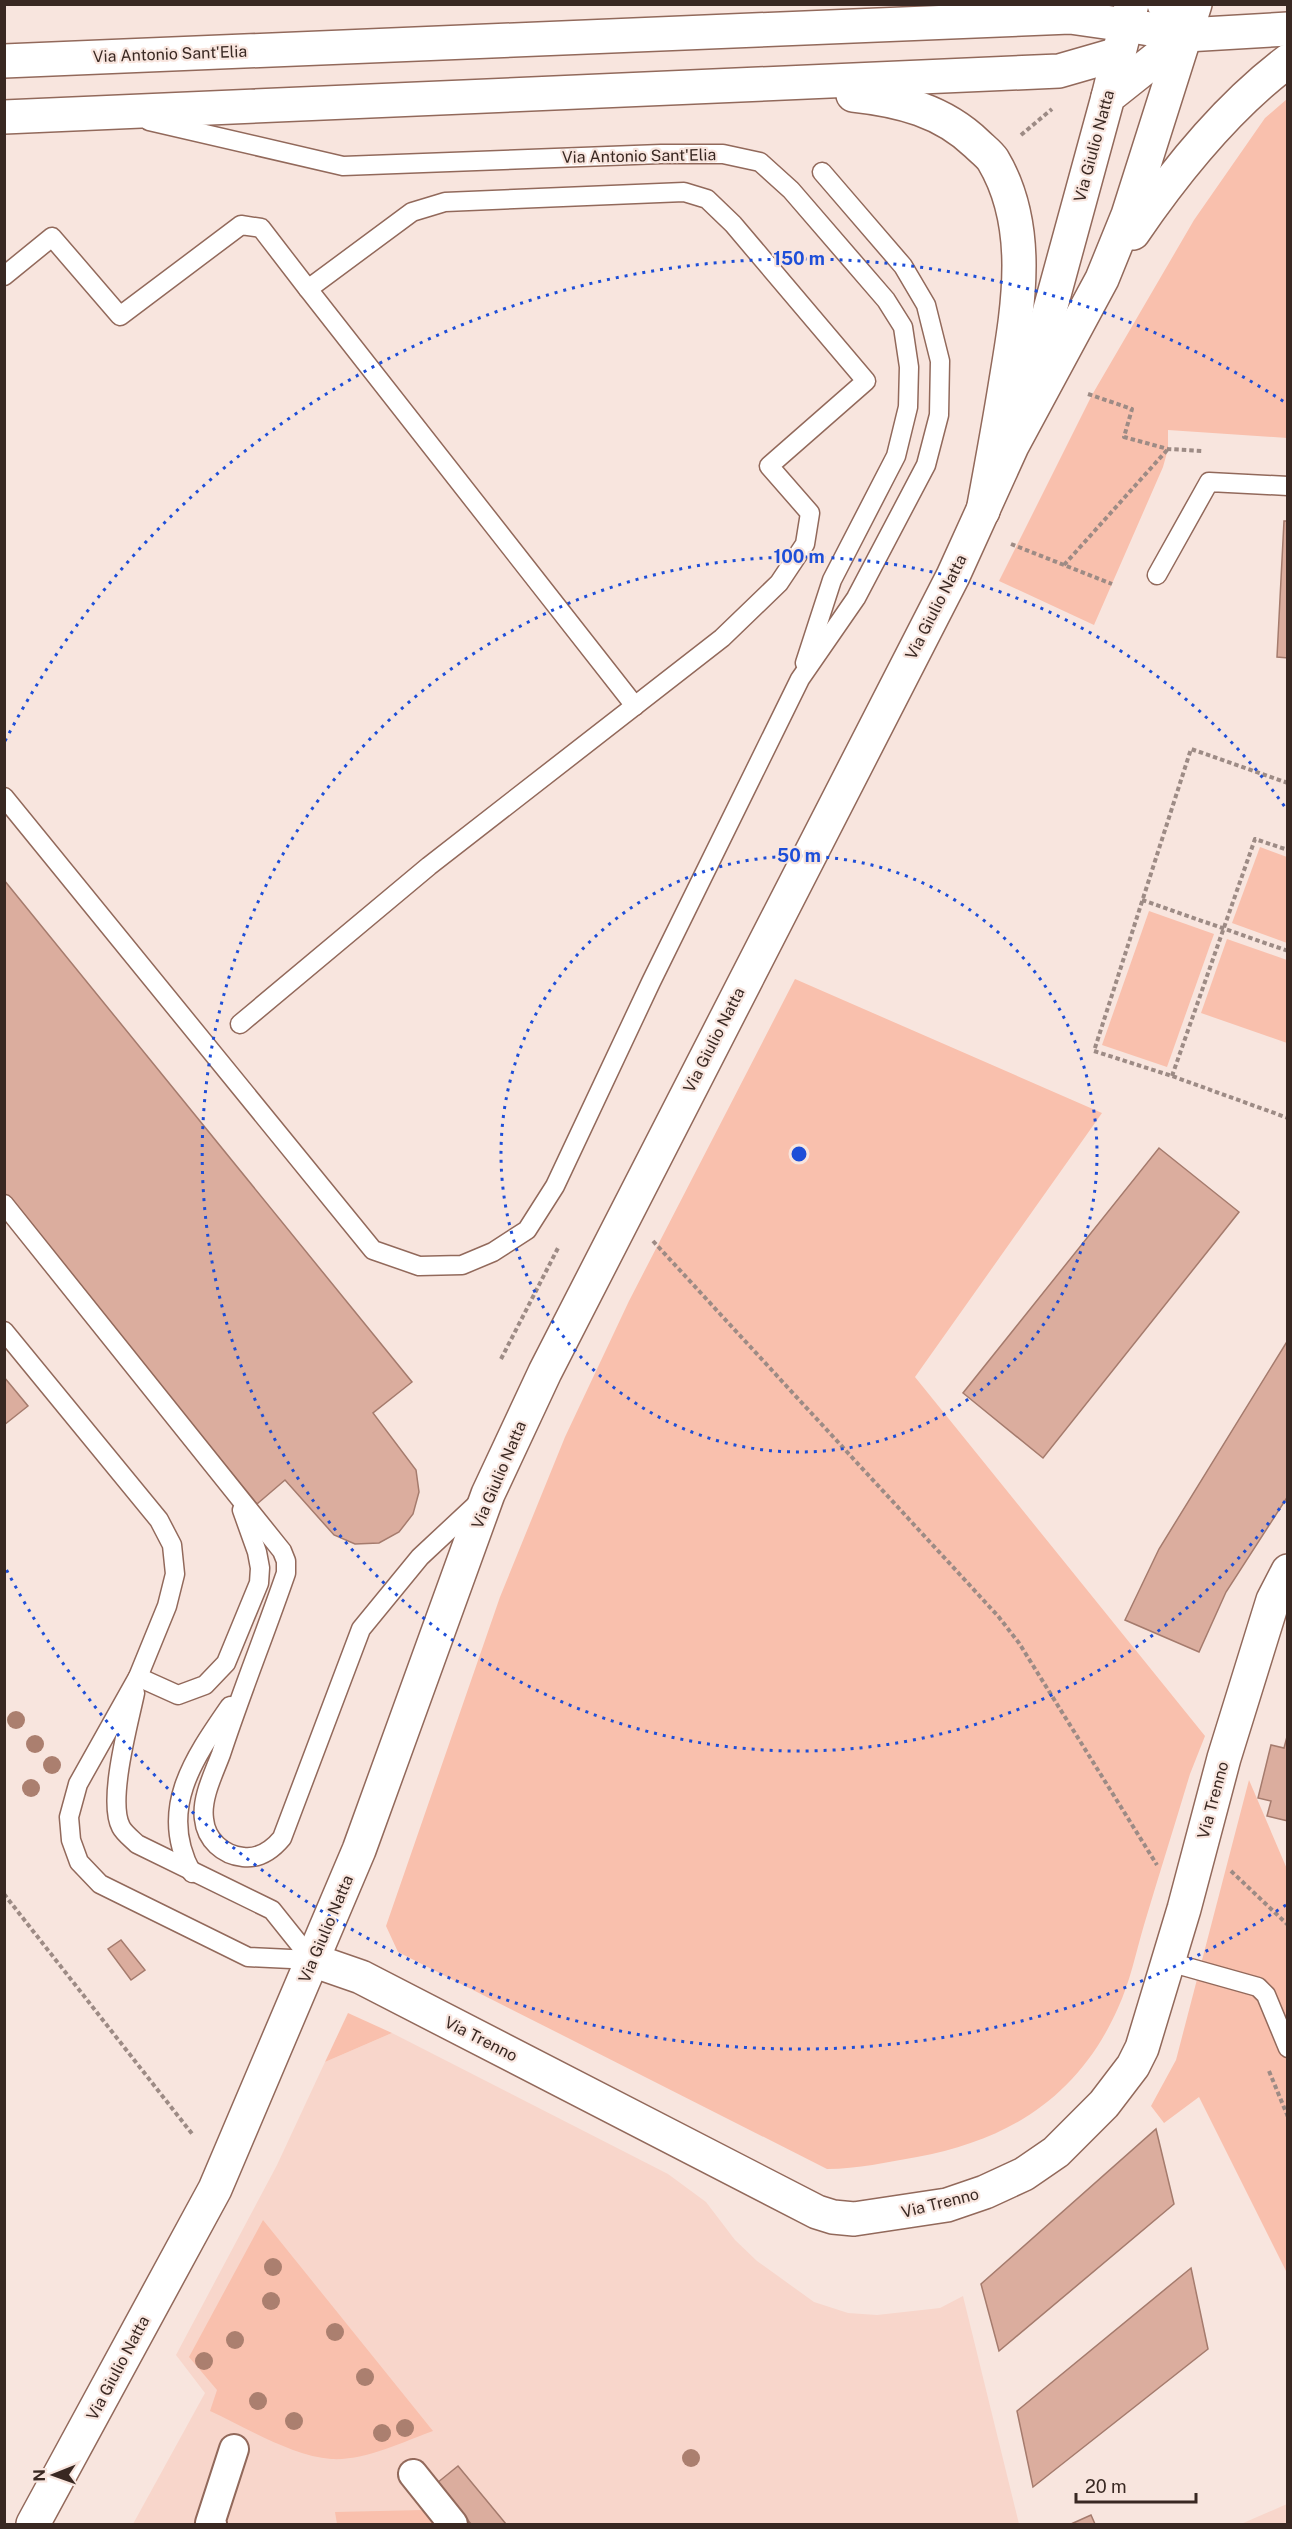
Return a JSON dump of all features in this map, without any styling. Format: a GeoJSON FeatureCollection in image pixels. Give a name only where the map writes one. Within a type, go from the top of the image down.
{"type":"FeatureCollection","features":[{"type":"Feature","properties":{"kind":"street"},"geometry":{"type":"LineString","coordinates":[[1108,97],[1186,35],[1164,4]]}},
{"type":"Feature","properties":{"kind":"street","name":"Via Giulio Natta"},"geometry":{"type":"LineString","coordinates":[[1102,279],[1128,215],[1195,4]]}},
{"type":"Feature","properties":{"kind":"street","name":"Via Antonio Sant'Elia"},"geometry":{"type":"LineString","coordinates":[[4,60],[1070,17],[1125,28],[1186,35],[1287,29]]}},
{"type":"Feature","properties":{"kind":"street","name":"Via Giulio Natta"},"geometry":{"type":"LineString","coordinates":[[1012,446],[1125,28]]}},
{"type":"Feature","properties":{"kind":"street","name":"Via Antonio Sant'Elia"},"geometry":{"type":"LineString","coordinates":[[4,117],[1059,71],[1125,28]]}},
{"type":"Feature","properties":{"kind":"street","name":"Via Giulio Natta"},"geometry":{"type":"LineString","coordinates":[[33,2524],[215,2189],[359,1850],[488,1494],[545,1372],[953,576],[1012,446],[1102,279],[1152,205],[1233,109],[1287,61]]}},
{"type":"Feature","properties":{"kind":"street"},"geometry":{"type":"LineString","coordinates":[[765,85],[868,96],[927,110],[959,126],[992,158],[1008,192],[1016,219],[1020,279],[1013,337],[983,511]]}},
{"type":"Feature","properties":{"kind":"street","name":"Via Trenno"},"geometry":{"type":"LineString","coordinates":[[312,1960],[361,1977],[817,2212],[833,2217],[854,2219],[947,2205],[985,2192],[1024,2174],[1056,2152],[1104,2104],[1133,2066],[1149,2030],[1227,1747],[1273,1600],[1287,1571]]}},
{"type":"Feature","properties":{"kind":"street"},"geometry":{"type":"LineString","coordinates":[[207,2524],[234,2449]]}},
{"type":"Feature","properties":{"kind":"street"},"geometry":{"type":"LineString","coordinates":[[413,2474],[453,2524]]}},
{"type":"Feature","properties":{"kind":"lane","name":"Via Antonio Sant'Elia"},"geometry":{"type":"LineString","coordinates":[[110,112],[343,166],[661,154],[723,154],[760,162],[791,190],[886,300],[903,327],[909,367],[908,407],[896,456],[832,580],[800,679]]}},
{"type":"Feature","properties":{"kind":"lane"},"geometry":{"type":"LineString","coordinates":[[4,797],[374,1250],[419,1266],[462,1265],[493,1252],[527,1230],[555,1186],[651,982],[800,679],[856,598],[926,465],[939,415],[940,362],[926,305],[903,266],[822,172]]}},
{"type":"Feature","properties":{"kind":"lane"},"geometry":{"type":"LineString","coordinates":[[240,1024],[429,867],[722,638],[779,583],[805,544],[810,513],[768,466],[866,381],[733,224],[707,199],[684,192],[445,202],[412,212],[308,289]]}},
{"type":"Feature","properties":{"kind":"lane"},"geometry":{"type":"LineString","coordinates":[[4,276],[52,237],[120,316],[242,225],[261,228],[635,706]]}},
{"type":"Feature","properties":{"kind":"lane"},"geometry":{"type":"LineString","coordinates":[[1157,575],[1209,482],[1287,486]]}},
{"type":"Feature","properties":{"kind":"lane"},"geometry":{"type":"LineString","coordinates":[[4,1204],[282,1551],[286,1561],[286,1573],[243,1687],[204,1806],[207,1833],[216,1845],[231,1855],[249,1858],[270,1850],[284,1834],[361,1629],[420,1557],[488,1494]]}},
{"type":"Feature","properties":{"kind":"lane"},"geometry":{"type":"LineString","coordinates":[[4,1331],[159,1520],[172,1545],[175,1574],[167,1606],[138,1677],[78,1784],[69,1817],[71,1840],[79,1862],[100,1884],[248,1957],[312,1960]]}},
{"type":"Feature","properties":{"kind":"lane"},"geometry":{"type":"LineString","coordinates":[[138,1677],[178,1695],[205,1685],[226,1663],[259,1583],[260,1568],[238,1498]]}},
{"type":"Feature","properties":{"kind":"lane"},"geometry":{"type":"LineString","coordinates":[[138,1677],[120,1769],[116,1803],[121,1826],[137,1844],[192,1873],[272,1910],[312,1960]]}},
{"type":"Feature","properties":{"kind":"lane"},"geometry":{"type":"LineString","coordinates":[[192,1873],[177,1839],[178,1808],[196,1754],[243,1687]]}},
{"type":"Feature","properties":{"kind":"lane"},"geometry":{"type":"LineString","coordinates":[[1169,1962],[1258,1988],[1266,1995],[1287,2048]]}},
{"type":"Feature","properties":{"kind":"path"},"geometry":{"type":"LineString","coordinates":[[1019,136],[1053,108]]}},
{"type":"Feature","properties":{"kind":"path"},"geometry":{"type":"LineString","coordinates":[[1064,565],[1168,449],[1124,437],[1132,409],[1088,394]]}},
{"type":"Feature","properties":{"kind":"path"},"geometry":{"type":"LineString","coordinates":[[1011,544],[1112,584]]}},
{"type":"Feature","properties":{"kind":"path"},"geometry":{"type":"LineString","coordinates":[[1287,783],[1191,749],[1094,1051],[1172,1076],[1287,1118]]}},
{"type":"Feature","properties":{"kind":"path"},"geometry":{"type":"LineString","coordinates":[[1172,1076],[1255,839],[1287,850]]}},
{"type":"Feature","properties":{"kind":"path"},"geometry":{"type":"LineString","coordinates":[[1142,900],[1287,951]]}},
{"type":"Feature","properties":{"kind":"path"},"geometry":{"type":"LineString","coordinates":[[651,1238],[998,1616],[1019,1644],[1184,1909]]}},
{"type":"Feature","properties":{"kind":"path"},"geometry":{"type":"LineString","coordinates":[[501,1359],[558,1248]]}},
{"type":"Feature","properties":{"kind":"path"},"geometry":{"type":"LineString","coordinates":[[1228,1868],[1287,1925]]}},
{"type":"Feature","properties":{"kind":"path"},"geometry":{"type":"LineString","coordinates":[[4,1894],[193,2135]]}},
{"type":"Feature","properties":{"kind":"path"},"geometry":{"type":"LineString","coordinates":[[1266,2064],[1287,2118]]}},
{"type":"Feature","properties":{"kind":"shaded area"},"geometry":{"type":"Polygon","coordinates":[[[1287,99],[1287,438],[1168,430],[1168,449],[1163,467],[1094,625],[999,581],[1092,395],[1194,220],[1265,118],[1287,99]]]}},
{"type":"Feature","properties":{"kind":"shaded area"},"geometry":{"type":"Polygon","coordinates":[[[1260,847],[1287,857],[1287,943],[1232,923],[1260,847]]]}},
{"type":"Feature","properties":{"kind":"shaded area"},"geometry":{"type":"Polygon","coordinates":[[[1149,911],[1214,934],[1167,1067],[1102,1045],[1149,911]]]}},
{"type":"Feature","properties":{"kind":"shaded area"},"geometry":{"type":"Polygon","coordinates":[[[1227,939],[1287,960],[1287,1043],[1201,1013],[1227,939]]]}},
{"type":"Feature","properties":{"kind":"shaded area"},"geometry":{"type":"Polygon","coordinates":[[[795,979],[1102,1113],[915,1377],[1205,1736],[1190,1774],[1122,1998],[1102,2039],[1083,2066],[1062,2089],[1038,2109],[1011,2126],[982,2139],[917,2157],[839,2169],[827,2169],[398,1952],[386,1926],[500,1597],[565,1437],[629,1301],[795,979]]]}},
{"type":"Feature","properties":{"kind":"shaded area"},"geometry":{"type":"Polygon","coordinates":[[[1249,1780],[1287,1869],[1287,2273],[1199,2097],[1164,2123],[1151,2106],[1176,2060],[1249,1780]]]}},
{"type":"Feature","properties":{"kind":"shaded area"},"geometry":{"type":"Polygon","coordinates":[[[348,2013],[392,2033],[325,2062],[348,2013]]]}},
{"type":"Feature","properties":{"kind":"shaded area"},"geometry":{"type":"Polygon","coordinates":[[[392,2033],[668,2174],[706,2202],[735,2240],[757,2261],[814,2302],[848,2313],[877,2315],[940,2308],[963,2296],[1019,2524],[133,2524],[205,2393],[176,2355],[277,2165],[325,2062],[392,2033]]]}},
{"type":"Feature","properties":{"kind":"shaded area"},"geometry":{"type":"Polygon","coordinates":[[[263,2220],[433,2431],[370,2454],[331,2459],[316,2457],[285,2447],[210,2411],[217,2390],[189,2357],[263,2220]]]}},
{"type":"Feature","properties":{"kind":"shaded area"},"geometry":{"type":"Polygon","coordinates":[[[1287,2504],[1287,2524],[1241,2524],[1287,2504]]]}},
{"type":"Feature","properties":{"kind":"shaded area"},"geometry":{"type":"Polygon","coordinates":[[[423,2510],[435,2524],[337,2524],[335,2512],[423,2510]]]}},
{"type":"Feature","properties":{"kind":"building"},"geometry":{"type":"Polygon","coordinates":[[[1284,521],[1288,521],[1288,658],[1277,657],[1284,521]]]}},
{"type":"Feature","properties":{"kind":"building"},"geometry":{"type":"Polygon","coordinates":[[[4,880],[412,1382],[373,1413],[416,1470],[419,1492],[413,1514],[399,1532],[379,1543],[355,1544],[334,1535],[285,1480],[257,1504],[4,1194],[4,880]]]}},
{"type":"Feature","properties":{"kind":"building"},"geometry":{"type":"Polygon","coordinates":[[[1159,1148],[1239,1212],[1043,1458],[963,1393],[1159,1148]]]}},
{"type":"Feature","properties":{"kind":"building"},"geometry":{"type":"Polygon","coordinates":[[[1288,1340],[1288,1496],[1226,1592],[1199,1652],[1125,1620],[1159,1549],[1288,1340]]]}},
{"type":"Feature","properties":{"kind":"building"},"geometry":{"type":"Polygon","coordinates":[[[4,1377],[28,1406],[4,1425],[4,1377]]]}},
{"type":"Feature","properties":{"kind":"building"},"geometry":{"type":"Polygon","coordinates":[[[1288,1733],[1288,1821],[1267,1816],[1271,1801],[1258,1798],[1271,1745],[1284,1748],[1288,1733]]]}},
{"type":"Feature","properties":{"kind":"building"},"geometry":{"type":"Polygon","coordinates":[[[121,1940],[145,1970],[131,1980],[108,1949],[121,1940]]]}},
{"type":"Feature","properties":{"kind":"building"},"geometry":{"type":"Polygon","coordinates":[[[1156,2129],[1174,2204],[999,2351],[981,2284],[1156,2129]]]}},
{"type":"Feature","properties":{"kind":"building"},"geometry":{"type":"Polygon","coordinates":[[[1191,2268],[1208,2349],[1033,2487],[1017,2411],[1191,2268]]]}},
{"type":"Feature","properties":{"kind":"building"},"geometry":{"type":"Polygon","coordinates":[[[458,2466],[506,2524],[471,2524],[437,2483],[458,2466]]]}},
{"type":"Feature","properties":{"kind":"building"},"geometry":{"type":"Polygon","coordinates":[[[1091,2515],[1095,2524],[1071,2524],[1091,2515]]]}}]}
